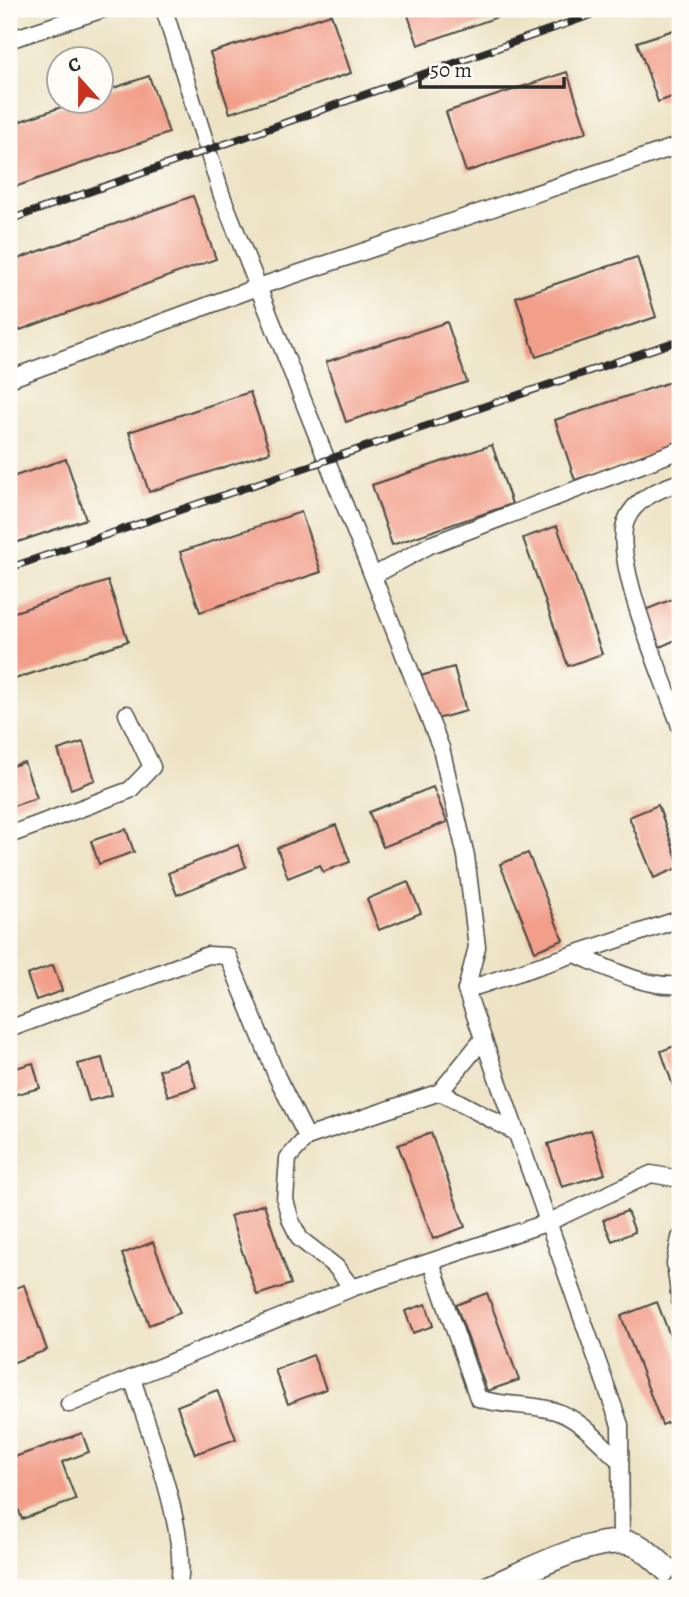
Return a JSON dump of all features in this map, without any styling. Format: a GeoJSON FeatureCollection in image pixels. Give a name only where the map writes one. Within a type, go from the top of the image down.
{"type":"FeatureCollection","features":[{"type":"Feature","properties":{"kind":"main road"},"geometry":{"type":"LineString","coordinates":[[488,1588],[597,1544],[621,1541],[639,1547],[680,1583]]}},
{"type":"Feature","properties":{"kind":"street"},"geometry":{"type":"LineString","coordinates":[[9,40],[104,9]]}},
{"type":"Feature","properties":{"kind":"street"},"geometry":{"type":"LineString","coordinates":[[164,9],[222,195],[441,748],[466,856],[477,947],[466,990],[620,1425],[621,1541]]}},
{"type":"Feature","properties":{"kind":"street"},"geometry":{"type":"LineString","coordinates":[[9,379],[258,287],[680,145]]}},
{"type":"Feature","properties":{"kind":"street"},"geometry":{"type":"LineString","coordinates":[[373,576],[430,545],[680,450]]}},
{"type":"Feature","properties":{"kind":"street"},"geometry":{"type":"LineString","coordinates":[[680,482],[641,500],[626,520],[622,545],[635,597],[680,726]]}},
{"type":"Feature","properties":{"kind":"street"},"geometry":{"type":"LineString","coordinates":[[9,835],[130,789],[152,767],[127,713]]}},
{"type":"Feature","properties":{"kind":"street"},"geometry":{"type":"LineString","coordinates":[[466,990],[680,919]]}},
{"type":"Feature","properties":{"kind":"street"},"geometry":{"type":"LineString","coordinates":[[575,954],[625,976],[664,986],[680,985]]}},
{"type":"Feature","properties":{"kind":"street"},"geometry":{"type":"LineString","coordinates":[[9,1029],[208,955],[228,956],[277,1077],[306,1137]]}},
{"type":"Feature","properties":{"kind":"street"},"geometry":{"type":"LineString","coordinates":[[352,1288],[336,1267],[319,1257],[300,1239],[291,1221],[285,1200],[288,1157],[306,1137],[440,1092],[483,1039]]}},
{"type":"Feature","properties":{"kind":"street"},"geometry":{"type":"LineString","coordinates":[[440,1092],[517,1133]]}},
{"type":"Feature","properties":{"kind":"street"},"geometry":{"type":"LineString","coordinates":[[69,1404],[352,1288],[549,1222],[651,1174],[680,1179]]}},
{"type":"Feature","properties":{"kind":"street"},"geometry":{"type":"LineString","coordinates":[[680,1238],[675,1263],[680,1301]]}},
{"type":"Feature","properties":{"kind":"street"},"geometry":{"type":"LineString","coordinates":[[431,1262],[478,1398],[492,1403],[553,1410],[573,1419],[620,1461]]}},
{"type":"Feature","properties":{"kind":"street"},"geometry":{"type":"LineString","coordinates":[[132,1378],[173,1512],[182,1574],[178,1588]]}},
{"type":"Feature","properties":{"kind":"building"},"geometry":{"type":"Polygon","coordinates":[[[406,9],[520,9],[418,45],[406,9]]]}},
{"type":"Feature","properties":{"kind":"building"},"geometry":{"type":"Polygon","coordinates":[[[331,14],[351,73],[230,113],[210,53],[331,14]]]}},
{"type":"Feature","properties":{"kind":"building"},"geometry":{"type":"Polygon","coordinates":[[[680,28],[680,94],[658,102],[637,42],[680,28]]]}},
{"type":"Feature","properties":{"kind":"building"},"geometry":{"type":"Polygon","coordinates":[[[567,72],[587,132],[466,172],[446,112],[567,72]]]}},
{"type":"Feature","properties":{"kind":"building"},"geometry":{"type":"Polygon","coordinates":[[[149,76],[169,133],[9,189],[9,125],[46,112],[46,116],[116,116],[116,87],[149,76]]]}},
{"type":"Feature","properties":{"kind":"building"},"geometry":{"type":"Polygon","coordinates":[[[193,196],[216,259],[9,334],[9,262],[193,196]]]}},
{"type":"Feature","properties":{"kind":"building"},"geometry":{"type":"Polygon","coordinates":[[[637,257],[656,317],[536,357],[516,297],[637,257]]]}},
{"type":"Feature","properties":{"kind":"building"},"geometry":{"type":"Polygon","coordinates":[[[447,322],[467,382],[346,422],[326,362],[447,322]]]}},
{"type":"Feature","properties":{"kind":"building"},"geometry":{"type":"Polygon","coordinates":[[[676,380],[680,394],[680,445],[575,480],[555,420],[676,380]]]}},
{"type":"Feature","properties":{"kind":"building"},"geometry":{"type":"Polygon","coordinates":[[[250,392],[270,452],[149,492],[129,432],[250,392]]]}},
{"type":"Feature","properties":{"kind":"building"},"geometry":{"type":"Polygon","coordinates":[[[492,445],[512,504],[392,545],[372,485],[492,445]]]}},
{"type":"Feature","properties":{"kind":"building"},"geometry":{"type":"Polygon","coordinates":[[[66,459],[86,519],[9,545],[9,478],[66,459]]]}},
{"type":"Feature","properties":{"kind":"building"},"geometry":{"type":"Polygon","coordinates":[[[301,512],[321,572],[200,612],[180,552],[301,512]]]}},
{"type":"Feature","properties":{"kind":"building"},"geometry":{"type":"Polygon","coordinates":[[[557,526],[602,654],[568,666],[523,538],[557,526]]]}},
{"type":"Feature","properties":{"kind":"building"},"geometry":{"type":"Polygon","coordinates":[[[108,581],[128,641],[9,681],[9,614],[108,581]]]}},
{"type":"Feature","properties":{"kind":"building"},"geometry":{"type":"Polygon","coordinates":[[[675,598],[680,612],[680,638],[660,647],[645,610],[675,598]]]}},
{"type":"Feature","properties":{"kind":"building"},"geometry":{"type":"Polygon","coordinates":[[[454,667],[466,711],[433,720],[420,676],[454,667]]]}},
{"type":"Feature","properties":{"kind":"building"},"geometry":{"type":"Polygon","coordinates":[[[83,742],[95,780],[71,789],[58,750],[83,742]]]}},
{"type":"Feature","properties":{"kind":"building"},"geometry":{"type":"Polygon","coordinates":[[[24,762],[37,798],[10,807],[9,767],[24,762]]]}},
{"type":"Feature","properties":{"kind":"building"},"geometry":{"type":"Polygon","coordinates":[[[433,787],[447,822],[383,847],[369,812],[433,787]]]}},
{"type":"Feature","properties":{"kind":"building"},"geometry":{"type":"Polygon","coordinates":[[[658,805],[680,867],[654,878],[629,817],[658,805]]]}},
{"type":"Feature","properties":{"kind":"building"},"geometry":{"type":"Polygon","coordinates":[[[336,825],[350,862],[323,872],[320,865],[288,878],[277,848],[336,825]]]}},
{"type":"Feature","properties":{"kind":"building"},"geometry":{"type":"Polygon","coordinates":[[[126,829],[134,852],[99,864],[91,841],[126,829]]]}},
{"type":"Feature","properties":{"kind":"building"},"geometry":{"type":"Polygon","coordinates":[[[238,845],[246,867],[177,895],[168,873],[238,845]]]}},
{"type":"Feature","properties":{"kind":"building"},"geometry":{"type":"Polygon","coordinates":[[[528,853],[563,940],[535,951],[500,864],[528,853]]]}},
{"type":"Feature","properties":{"kind":"building"},"geometry":{"type":"Polygon","coordinates":[[[408,882],[421,913],[379,930],[367,899],[408,882]]]}},
{"type":"Feature","properties":{"kind":"building"},"geometry":{"type":"Polygon","coordinates":[[[53,965],[62,991],[36,1000],[27,975],[53,965]]]}},
{"type":"Feature","properties":{"kind":"building"},"geometry":{"type":"Polygon","coordinates":[[[680,1044],[680,1106],[661,1051],[680,1044]]]}},
{"type":"Feature","properties":{"kind":"building"},"geometry":{"type":"Polygon","coordinates":[[[102,1058],[112,1095],[89,1101],[78,1064],[102,1058]]]}},
{"type":"Feature","properties":{"kind":"building"},"geometry":{"type":"Polygon","coordinates":[[[187,1060],[196,1087],[168,1096],[159,1070],[187,1060]]]}},
{"type":"Feature","properties":{"kind":"building"},"geometry":{"type":"Polygon","coordinates":[[[33,1063],[40,1088],[13,1095],[9,1070],[33,1063]]]}},
{"type":"Feature","properties":{"kind":"building"},"geometry":{"type":"Polygon","coordinates":[[[591,1130],[605,1174],[562,1187],[548,1144],[591,1130]]]}},
{"type":"Feature","properties":{"kind":"building"},"geometry":{"type":"Polygon","coordinates":[[[431,1133],[465,1227],[433,1239],[398,1145],[431,1133]]]}},
{"type":"Feature","properties":{"kind":"building"},"geometry":{"type":"Polygon","coordinates":[[[264,1204],[291,1284],[257,1295],[230,1216],[264,1204]]]}},
{"type":"Feature","properties":{"kind":"building"},"geometry":{"type":"Polygon","coordinates":[[[627,1211],[635,1232],[612,1241],[603,1220],[627,1211]]]}},
{"type":"Feature","properties":{"kind":"building"},"geometry":{"type":"Polygon","coordinates":[[[153,1242],[180,1313],[149,1325],[122,1254],[153,1242]]]}},
{"type":"Feature","properties":{"kind":"building"},"geometry":{"type":"Polygon","coordinates":[[[24,1285],[47,1350],[9,1364],[9,1290],[24,1285]]]}},
{"type":"Feature","properties":{"kind":"building"},"geometry":{"type":"Polygon","coordinates":[[[487,1293],[519,1380],[487,1391],[456,1305],[487,1293]]]}},
{"type":"Feature","properties":{"kind":"building"},"geometry":{"type":"Polygon","coordinates":[[[657,1302],[680,1362],[680,1418],[662,1425],[621,1316],[657,1302]]]}},
{"type":"Feature","properties":{"kind":"building"},"geometry":{"type":"Polygon","coordinates":[[[426,1304],[433,1326],[413,1333],[405,1311],[426,1304]]]}},
{"type":"Feature","properties":{"kind":"building"},"geometry":{"type":"Polygon","coordinates":[[[313,1355],[326,1389],[288,1404],[275,1370],[313,1355]]]}},
{"type":"Feature","properties":{"kind":"building"},"geometry":{"type":"Polygon","coordinates":[[[217,1390],[236,1439],[195,1454],[177,1406],[217,1390]]]}},
{"type":"Feature","properties":{"kind":"building"},"geometry":{"type":"Polygon","coordinates":[[[82,1433],[89,1452],[62,1462],[76,1500],[22,1519],[9,1484],[9,1459],[82,1433]]]}},
{"type":"Feature","properties":{"kind":"railway"},"geometry":{"type":"LineString","coordinates":[[9,220],[608,9]]}},
{"type":"Feature","properties":{"kind":"railway"},"geometry":{"type":"LineString","coordinates":[[9,568],[680,340]]}},
{"type":"Feature","properties":{"kind":"railway"},"geometry":{"type":"LineString","coordinates":[[667,1588],[680,1576]]}}]}
